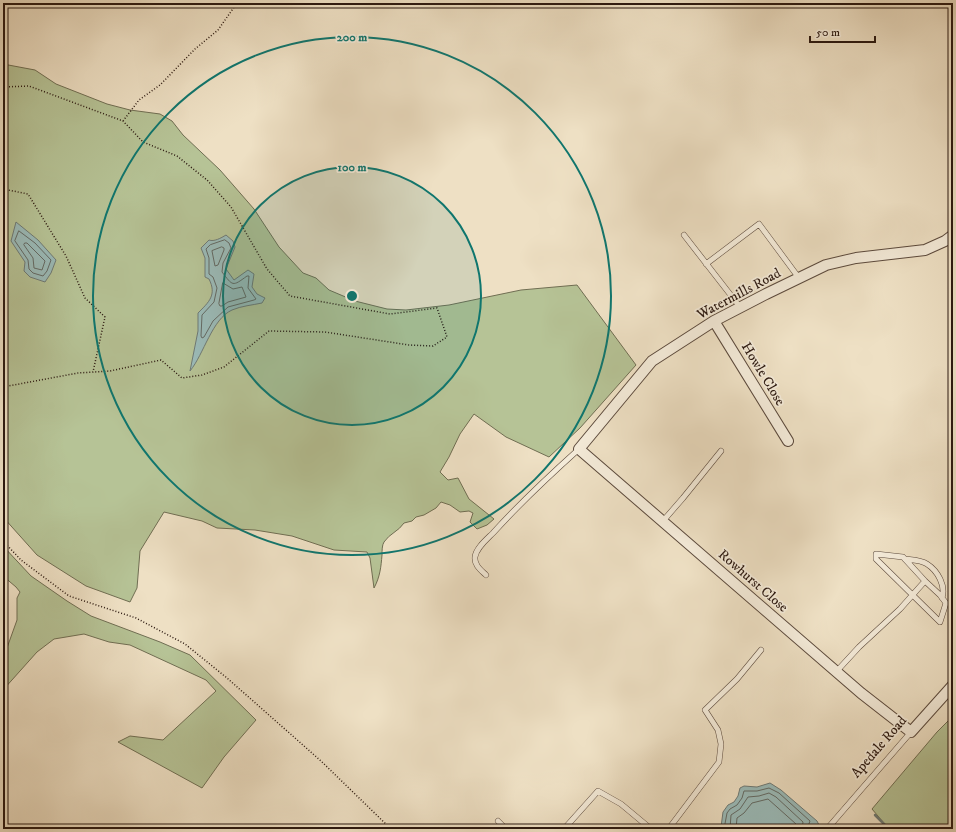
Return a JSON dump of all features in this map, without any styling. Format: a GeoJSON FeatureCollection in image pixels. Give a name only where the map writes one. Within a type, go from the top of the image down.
{"type":"FeatureCollection","features":[{"type":"Feature","properties":{"kind":"street","name":"Watermills Road"},"geometry":{"type":"LineString","coordinates":[[579,449],[652,361],[714,321],[826,264],[856,258],[925,250],[945,241],[953,235]]}},
{"type":"Feature","properties":{"kind":"street","name":"Howle Close"},"geometry":{"type":"LineString","coordinates":[[714,321],[788,440]]}},
{"type":"Feature","properties":{"kind":"street","name":"Rowhurst Close"},"geometry":{"type":"LineString","coordinates":[[579,449],[861,694],[911,732]]}},
{"type":"Feature","properties":{"kind":"street","name":"Apedale Road"},"geometry":{"type":"LineString","coordinates":[[911,732],[953,685]]}},
{"type":"Feature","properties":{"kind":"lane"},"geometry":{"type":"LineString","coordinates":[[706,264],[759,224],[799,278]]}},
{"type":"Feature","properties":{"kind":"lane"},"geometry":{"type":"LineString","coordinates":[[684,235],[740,308]]}},
{"type":"Feature","properties":{"kind":"lane"},"geometry":{"type":"LineString","coordinates":[[486,575],[479,569],[476,563],[476,553],[539,484],[579,449]]}},
{"type":"Feature","properties":{"kind":"lane"},"geometry":{"type":"LineString","coordinates":[[663,521],[720,450]]}},
{"type":"Feature","properties":{"kind":"lane"},"geometry":{"type":"LineString","coordinates":[[905,559],[946,603],[940,622],[876,559],[876,554],[903,557],[905,559],[917,560],[928,564],[942,583],[944,593],[942,598]]}},
{"type":"Feature","properties":{"kind":"lane"},"geometry":{"type":"LineString","coordinates":[[836,672],[895,614],[925,581]]}},
{"type":"Feature","properties":{"kind":"lane"},"geometry":{"type":"LineString","coordinates":[[671,829],[670,827],[720,762],[721,744],[718,730],[705,710],[737,679],[761,650]]}},
{"type":"Feature","properties":{"kind":"lane","name":"Apedale Road"},"geometry":{"type":"LineString","coordinates":[[827,829],[911,732]]}},
{"type":"Feature","properties":{"kind":"lane"},"geometry":{"type":"LineString","coordinates":[[564,829],[598,791],[621,804],[651,829]]}},
{"type":"Feature","properties":{"kind":"lane"},"geometry":{"type":"LineString","coordinates":[[498,821],[506,829]]}},
{"type":"Feature","properties":{"kind":"path"},"geometry":{"type":"LineString","coordinates":[[123,121],[139,100],[160,85],[195,49],[218,30],[237,3]]}},
{"type":"Feature","properties":{"kind":"path"},"geometry":{"type":"LineString","coordinates":[[3,87],[29,86],[123,121],[143,142],[178,156],[207,180],[231,207],[267,269],[290,296],[390,314],[437,308],[447,337],[433,346],[409,345],[325,332],[269,331],[224,367],[202,375],[182,378],[161,360],[110,371],[58,377],[3,387]]}},
{"type":"Feature","properties":{"kind":"path"},"geometry":{"type":"LineString","coordinates":[[3,189],[28,194],[66,256],[85,298],[105,317],[93,372]]}},
{"type":"Feature","properties":{"kind":"path"},"geometry":{"type":"LineString","coordinates":[[3,541],[21,560],[69,596],[136,618],[185,644],[321,761],[391,829]]}},
{"type":"Feature","properties":{"kind":"green space"},"geometry":{"type":"Polygon","coordinates":[[[3,64],[35,70],[56,84],[107,104],[130,110],[160,114],[172,121],[183,135],[220,170],[254,209],[279,247],[303,273],[316,278],[329,290],[355,301],[387,309],[406,310],[449,305],[521,290],[577,285],[636,365],[580,428],[549,457],[506,437],[474,414],[460,434],[440,472],[448,480],[458,478],[469,499],[494,519],[487,525],[477,529],[470,522],[473,513],[469,511],[460,512],[450,505],[441,502],[436,508],[424,515],[404,523],[383,543],[380,572],[374,588],[370,558],[367,552],[334,550],[292,536],[255,530],[217,528],[202,521],[164,512],[140,551],[137,588],[130,602],[86,586],[37,555],[3,517],[3,64]]]}},
{"type":"Feature","properties":{"kind":"green space"},"geometry":{"type":"Polygon","coordinates":[[[3,546],[31,576],[91,616],[190,655],[256,720],[224,757],[202,788],[118,742],[130,736],[163,740],[216,691],[206,680],[130,645],[109,642],[84,634],[54,639],[37,652],[3,690],[3,659],[17,620],[17,598],[20,592],[3,576],[3,546]]]}},
{"type":"Feature","properties":{"kind":"green space"},"geometry":{"type":"Polygon","coordinates":[[[953,716],[953,829],[889,829],[872,809],[937,732],[953,716]]]}},
{"type":"Feature","properties":{"kind":"water"},"geometry":{"type":"Polygon","coordinates":[[[16,222],[38,240],[56,260],[51,273],[45,282],[30,277],[24,271],[25,262],[11,241],[16,222]]]}},
{"type":"Feature","properties":{"kind":"water"},"geometry":{"type":"Polygon","coordinates":[[[226,235],[233,241],[235,247],[226,269],[234,280],[248,270],[254,274],[252,287],[257,294],[265,298],[262,303],[232,310],[225,315],[214,329],[200,356],[190,371],[198,331],[198,313],[211,298],[212,294],[209,279],[205,277],[205,258],[201,248],[209,240],[215,240],[226,235]]]}},
{"type":"Feature","properties":{"kind":"water"},"geometry":{"type":"Polygon","coordinates":[[[770,783],[781,790],[817,821],[819,825],[809,829],[716,829],[721,827],[723,812],[728,805],[734,802],[738,796],[740,788],[744,786],[757,787],[770,783]]]}},
{"type":"Feature","properties":{"kind":"waterway"},"geometry":{"type":"LineString","coordinates":[[875,815],[889,829]]}}]}
